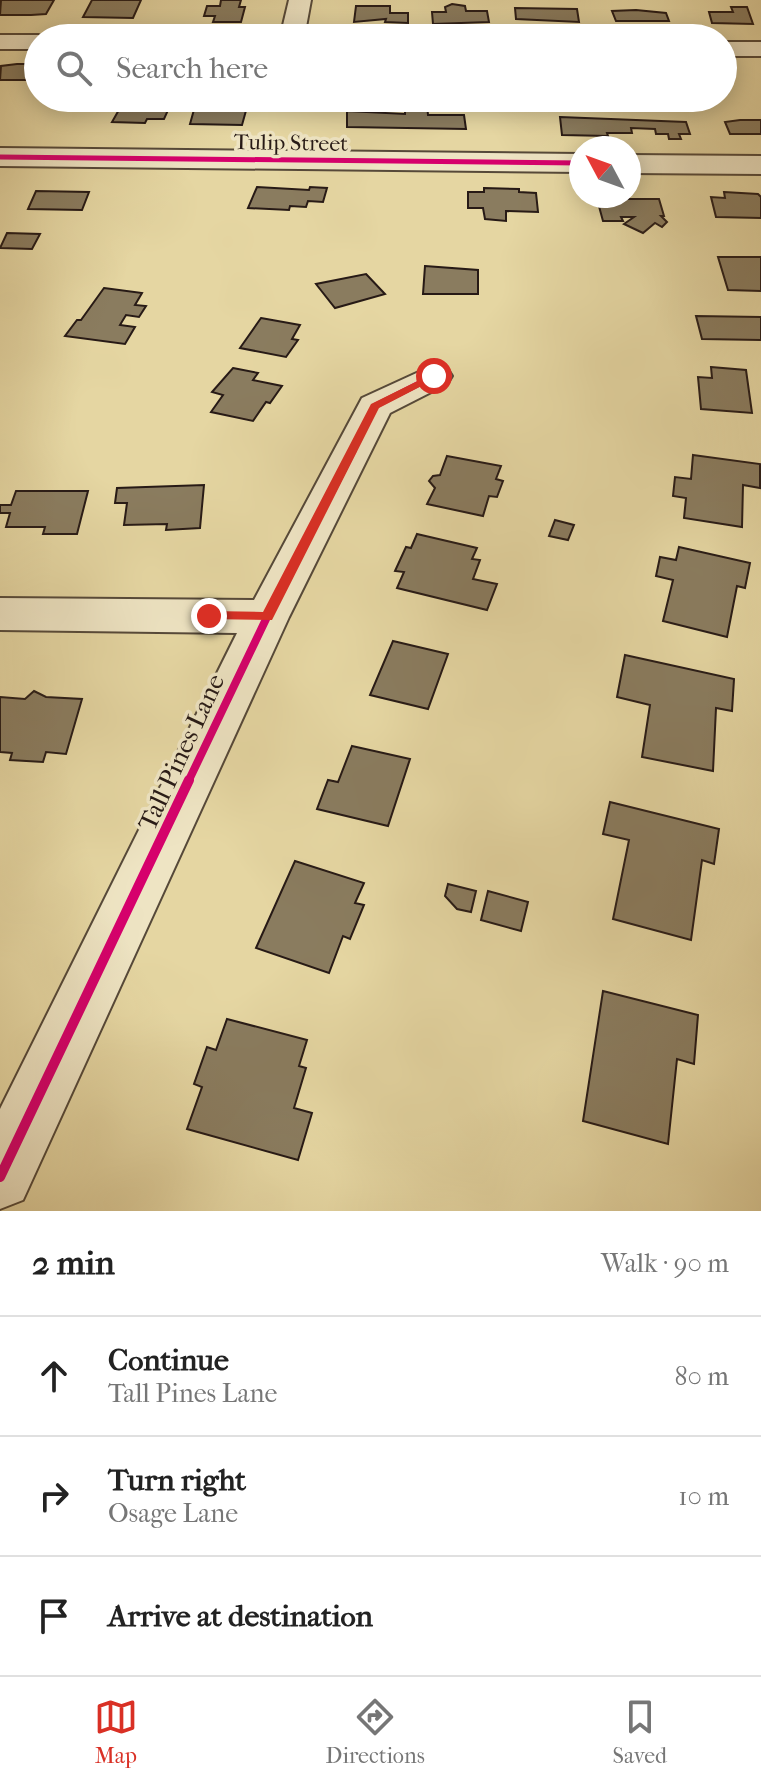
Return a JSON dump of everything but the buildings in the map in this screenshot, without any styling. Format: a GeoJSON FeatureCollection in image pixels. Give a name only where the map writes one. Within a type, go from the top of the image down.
{"type":"FeatureCollection","features":[{"type":"Feature","properties":{"kind":"street"},"geometry":{"type":"LineString","coordinates":[[295,24],[300,0]]}},
{"type":"Feature","properties":{"kind":"street"},"geometry":{"type":"LineString","coordinates":[[0,42],[24,42]]}},
{"type":"Feature","properties":{"kind":"street"},"geometry":{"type":"LineString","coordinates":[[737,49],[761,49]]}},
{"type":"Feature","properties":{"kind":"street","name":"Tulip Street"},"geometry":{"type":"LineString","coordinates":[[0,157],[569,163]]}},
{"type":"Feature","properties":{"kind":"street"},"geometry":{"type":"LineString","coordinates":[[641,164],[761,165]]}},
{"type":"Feature","properties":{"kind":"street","name":"Tall Pines Lane"},"geometry":{"type":"LineString","coordinates":[[0,1177],[267,617],[375,406],[434,376]]}},
{"type":"Feature","properties":{"kind":"street"},"geometry":{"type":"LineString","coordinates":[[0,614],[267,617]]}},
{"type":"Feature","properties":{"kind":"cycle path"},"geometry":{"type":"LineString","coordinates":[[0,157],[569,163]]}},
{"type":"Feature","properties":{"kind":"cycle path"},"geometry":{"type":"LineString","coordinates":[[0,1177],[267,617],[375,406],[434,376]]}},
{"type":"Feature","properties":{"kind":"route"},"geometry":{"type":"LineString","coordinates":[[209,616],[267,617],[375,406],[434,376]]}}]}
